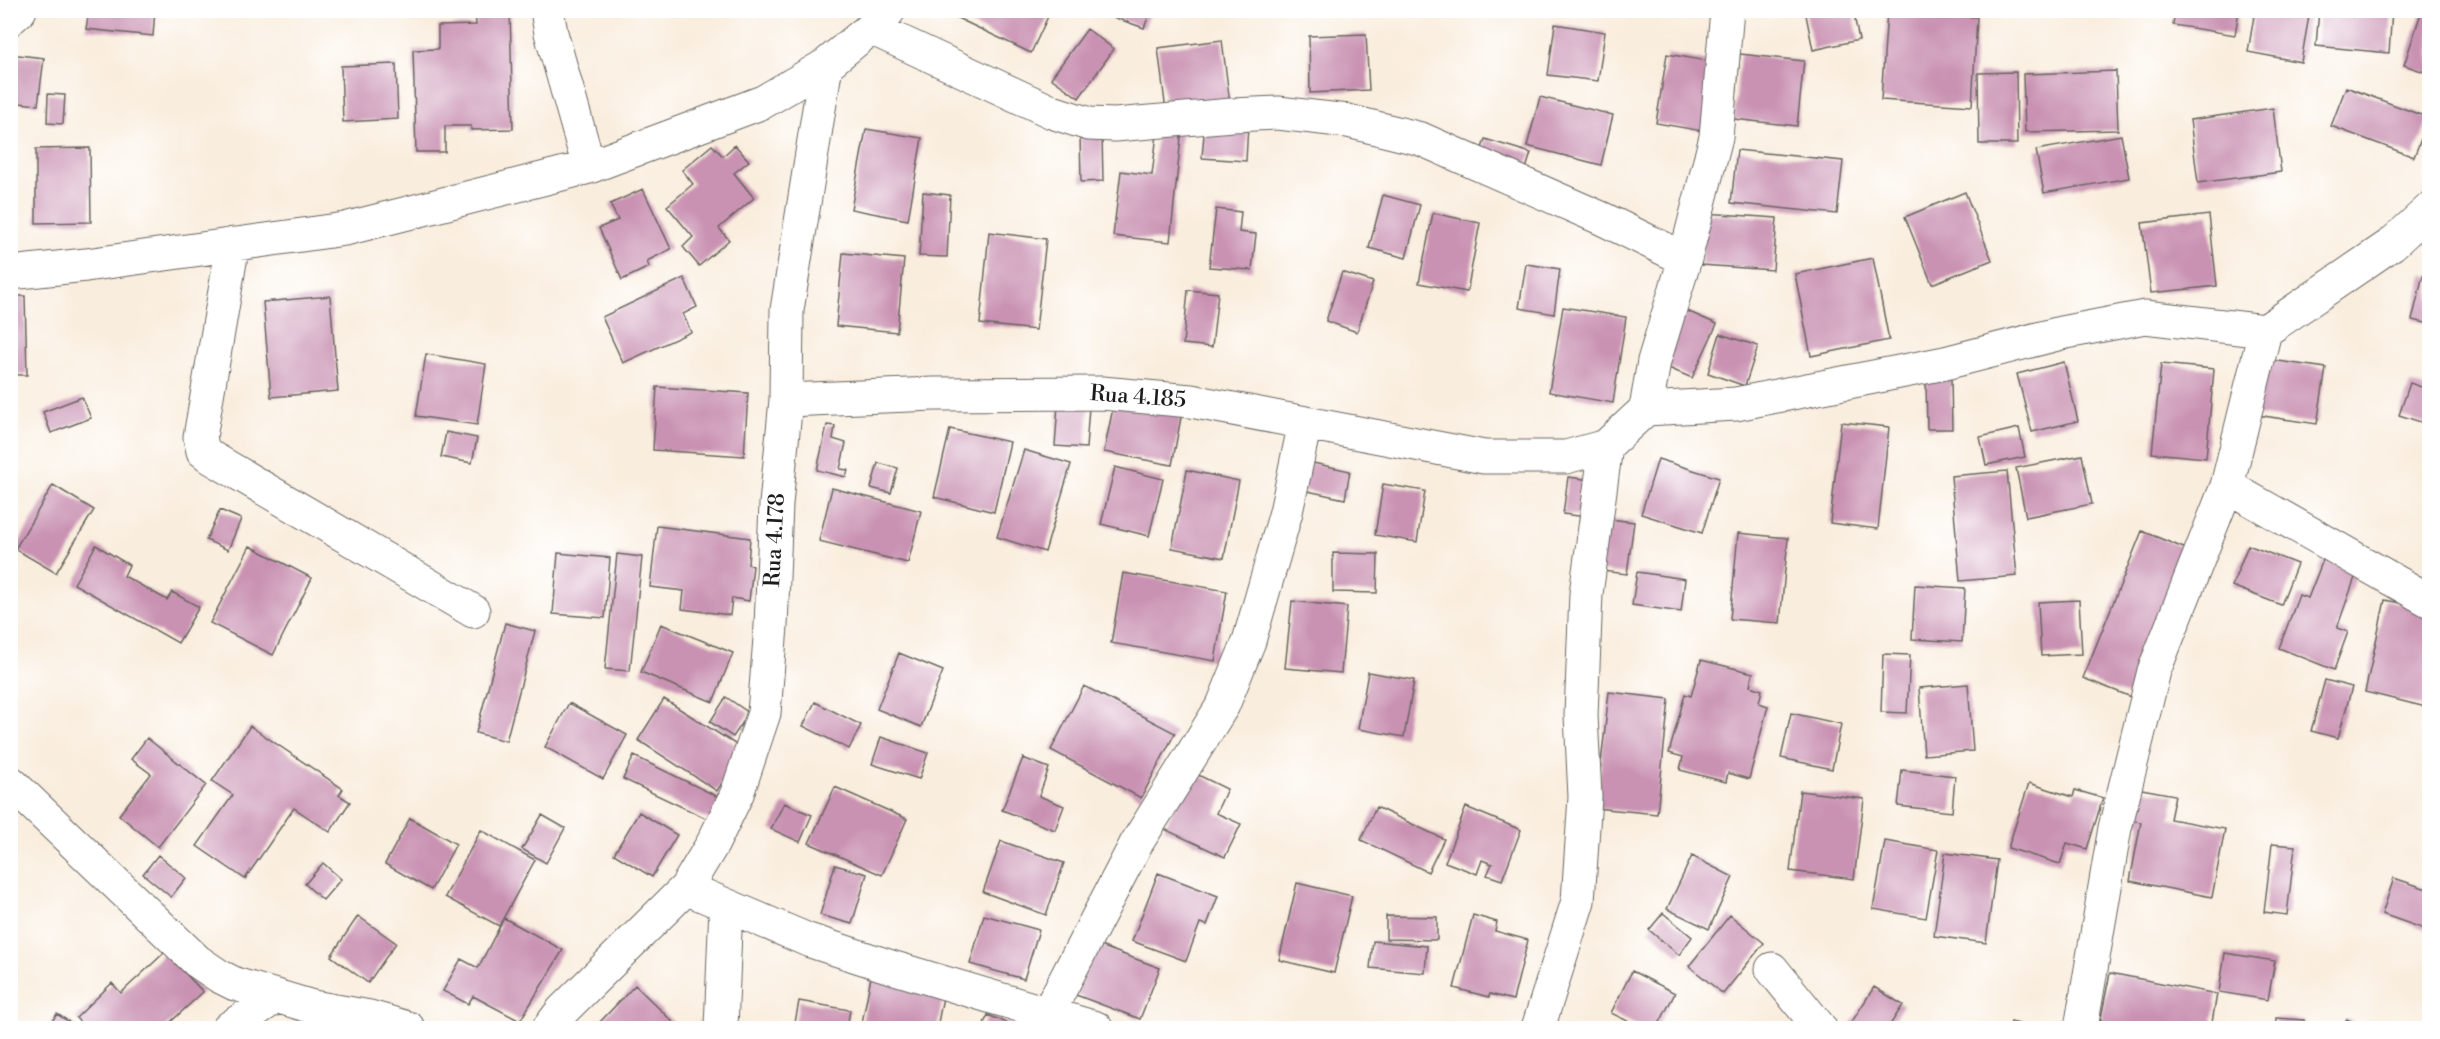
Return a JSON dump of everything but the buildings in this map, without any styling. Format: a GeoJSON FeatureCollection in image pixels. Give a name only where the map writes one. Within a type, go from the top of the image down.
{"type":"FeatureCollection","features":[{"type":"Feature","properties":{"kind":"street"},"geometry":{"type":"LineString","coordinates":[[10,19],[20,10]]}},
{"type":"Feature","properties":{"kind":"street"},"geometry":{"type":"LineString","coordinates":[[547,10],[551,33],[590,167]]}},
{"type":"Feature","properties":{"kind":"street"},"geometry":{"type":"LineString","coordinates":[[1538,1029],[1578,901],[1585,797],[1581,715],[1586,594],[1606,446],[1646,409],[1654,361],[1685,259],[1716,137],[1727,10]]}},
{"type":"Feature","properties":{"kind":"street"},"geometry":{"type":"LineString","coordinates":[[10,273],[86,265],[345,229],[590,167],[763,102],[826,65],[877,17],[1052,112],[1089,124],[1115,125],[1278,113],[1348,121],[1421,140],[1593,215],[1685,259]]}},
{"type":"Feature","properties":{"kind":"street","name":"Rua 4.178"},"geometry":{"type":"LineString","coordinates":[[549,1029],[562,1011],[686,888],[713,843],[737,794],[764,712],[771,626],[776,504],[786,400],[788,310],[826,65]]}},
{"type":"Feature","properties":{"kind":"street"},"geometry":{"type":"LineString","coordinates":[[2081,1029],[2115,828],[2154,671],[2228,486],[2265,332],[2392,244],[2430,210]]}},
{"type":"Feature","properties":{"kind":"street"},"geometry":{"type":"LineString","coordinates":[[232,244],[200,437],[203,451],[473,611]]}},
{"type":"Feature","properties":{"kind":"street"},"geometry":{"type":"LineString","coordinates":[[1646,409],[1736,404],[1945,363],[2061,333],[2145,317],[2265,332]]}},
{"type":"Feature","properties":{"kind":"street","name":"Rua 4.185"},"geometry":{"type":"LineString","coordinates":[[786,400],[934,394],[1102,393],[1191,401],[1484,457],[1566,457],[1606,446]]}},
{"type":"Feature","properties":{"kind":"street"},"geometry":{"type":"LineString","coordinates":[[1048,1013],[1136,844],[1223,705],[1249,641],[1286,512],[1305,423]]}},
{"type":"Feature","properties":{"kind":"street"},"geometry":{"type":"LineString","coordinates":[[2228,486],[2430,601]]}},
{"type":"Feature","properties":{"kind":"street"},"geometry":{"type":"LineString","coordinates":[[10,782],[197,961],[219,976],[235,984],[277,996],[313,1006],[370,1017],[408,1029]]}},
{"type":"Feature","properties":{"kind":"street"},"geometry":{"type":"LineString","coordinates":[[686,888],[838,950],[1096,1029]]}},
{"type":"Feature","properties":{"kind":"street"},"geometry":{"type":"LineString","coordinates":[[721,1029],[726,906]]}},
{"type":"Feature","properties":{"kind":"street"},"geometry":{"type":"LineString","coordinates":[[1772,969],[1820,1029]]}},
{"type":"Feature","properties":{"kind":"street"},"geometry":{"type":"LineString","coordinates":[[229,1029],[277,996]]}}]}
